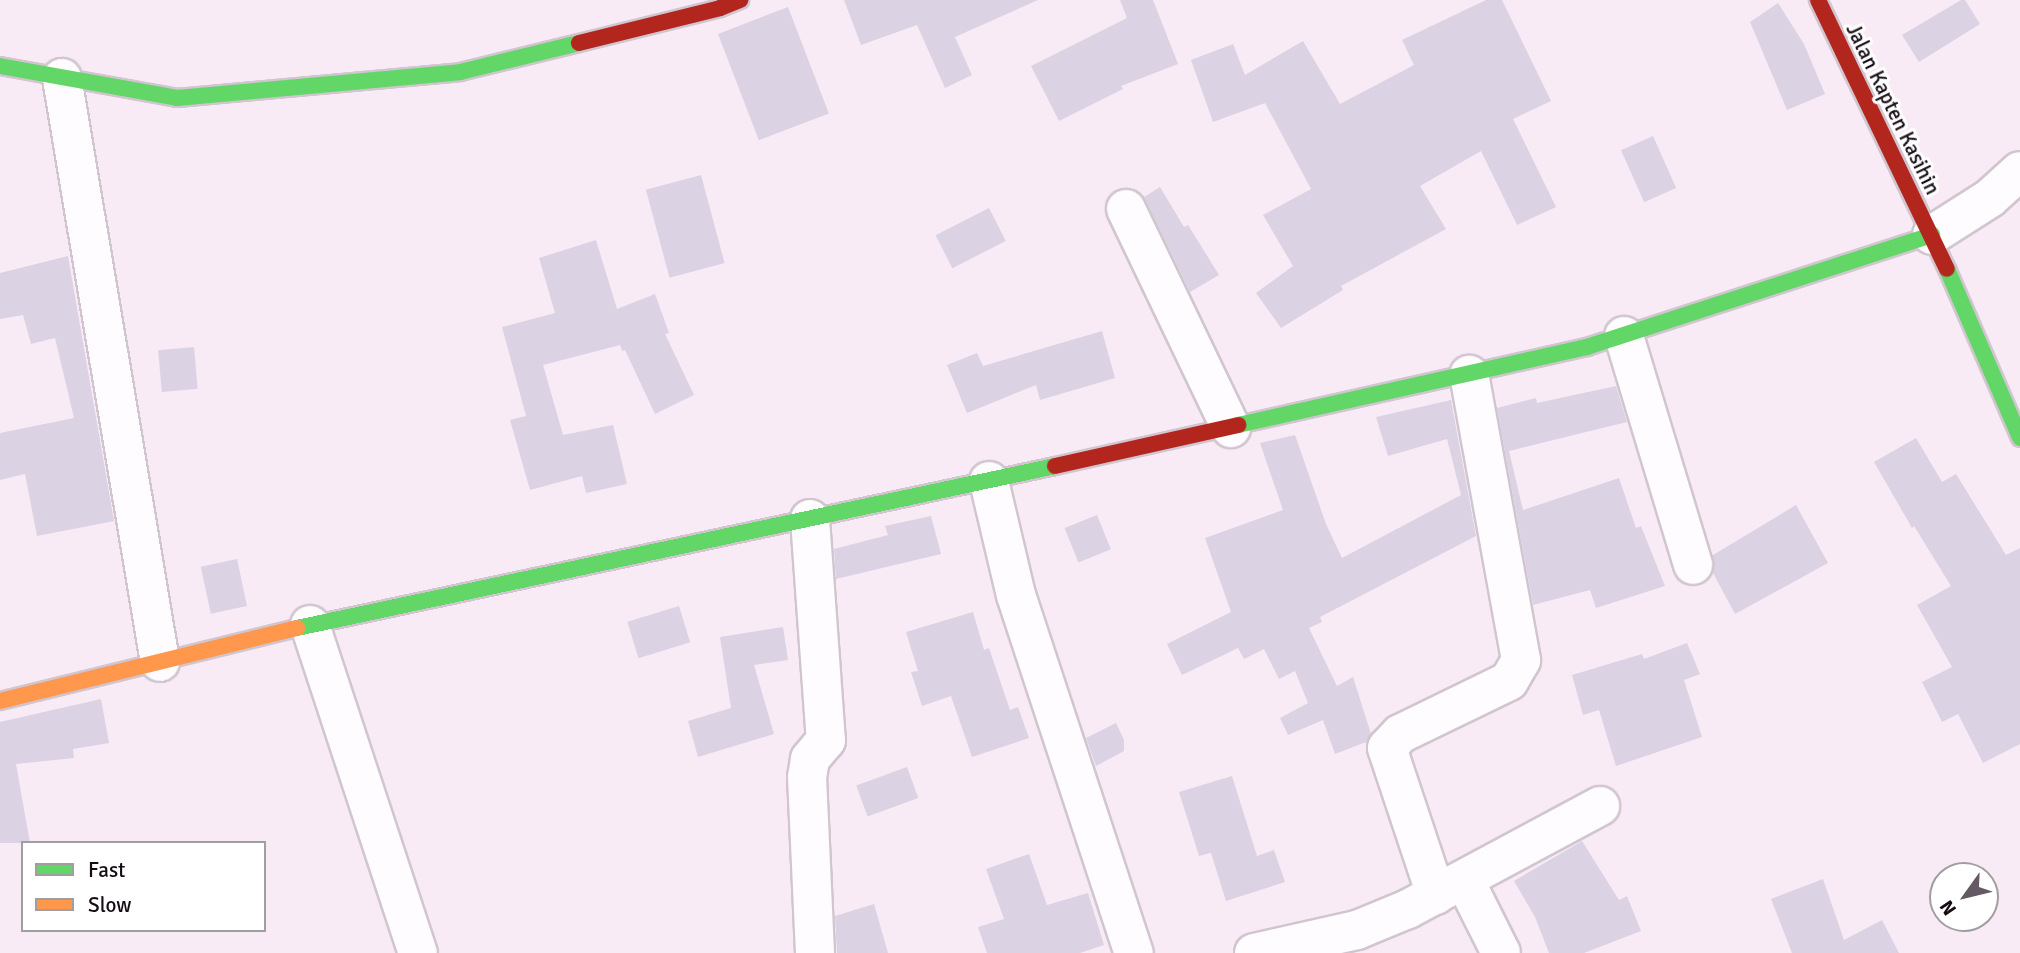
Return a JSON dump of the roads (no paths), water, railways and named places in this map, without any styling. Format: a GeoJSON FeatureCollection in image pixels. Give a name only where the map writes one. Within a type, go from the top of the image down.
{"type":"FeatureCollection","features":[{"type":"Feature","properties":{"kind":"street"},"geometry":{"type":"LineString","coordinates":[[0,66],[177,98],[460,72],[720,8],[740,0]]}},
{"type":"Feature","properties":{"kind":"street","name":"Jalan Kapten Kasihin"},"geometry":{"type":"LineString","coordinates":[[1818,0],[1932,235],[2020,438]]}},
{"type":"Feature","properties":{"kind":"street"},"geometry":{"type":"LineString","coordinates":[[62,78],[160,662]]}},
{"type":"Feature","properties":{"kind":"street"},"geometry":{"type":"LineString","coordinates":[[0,701],[310,625],[1231,428],[1469,375],[1624,336],[1932,235],[1990,198],[2020,170]]}},
{"type":"Feature","properties":{"kind":"street"},"geometry":{"type":"LineString","coordinates":[[1126,209],[1231,428]]}},
{"type":"Feature","properties":{"kind":"street"},"geometry":{"type":"LineString","coordinates":[[1624,336],[1693,565]]}},
{"type":"Feature","properties":{"kind":"street"},"geometry":{"type":"LineString","coordinates":[[1469,375],[1521,660],[1508,681],[1400,734],[1387,748],[1451,888],[1501,953]]}},
{"type":"Feature","properties":{"kind":"street"},"geometry":{"type":"LineString","coordinates":[[989,481],[1017,595],[1133,953]]}},
{"type":"Feature","properties":{"kind":"street"},"geometry":{"type":"LineString","coordinates":[[810,519],[826,740],[810,759],[807,777],[815,953]]}},
{"type":"Feature","properties":{"kind":"street"},"geometry":{"type":"LineString","coordinates":[[310,625],[418,953]]}},
{"type":"Feature","properties":{"kind":"street"},"geometry":{"type":"LineString","coordinates":[[1254,953],[1357,930],[1451,888],[1600,806]]}}]}
